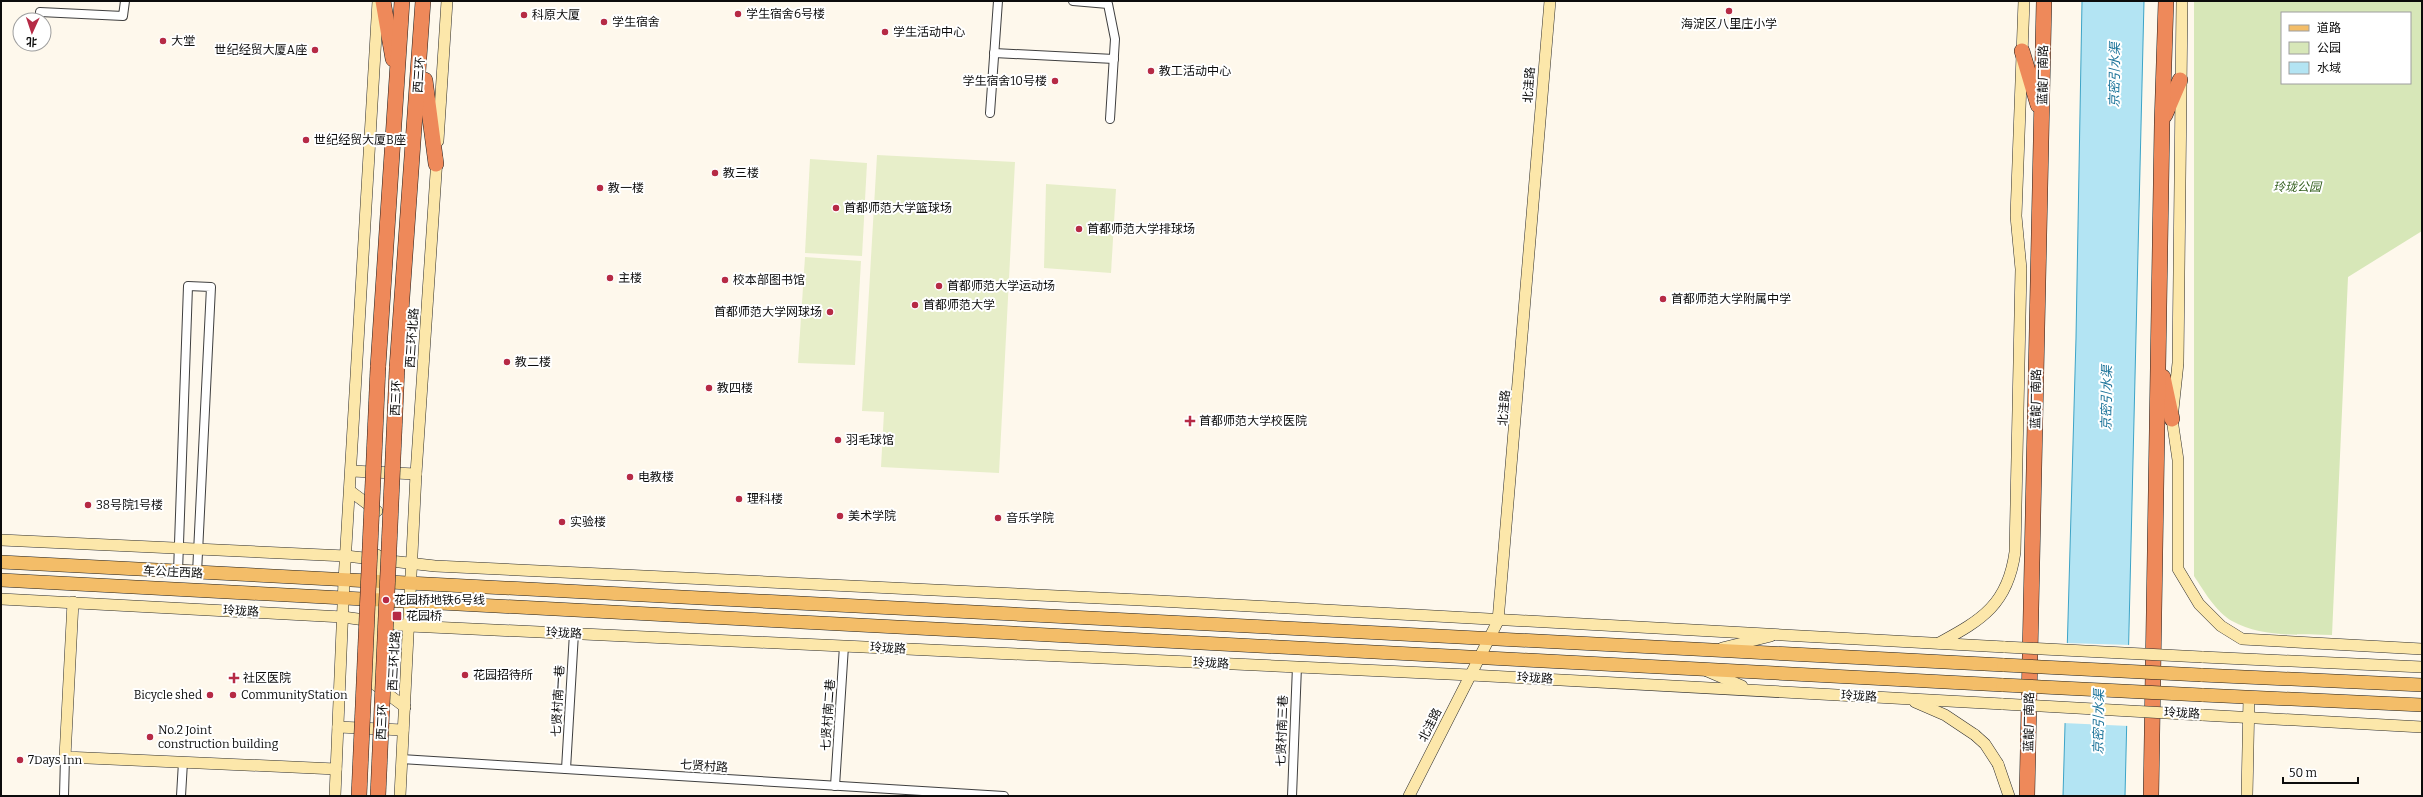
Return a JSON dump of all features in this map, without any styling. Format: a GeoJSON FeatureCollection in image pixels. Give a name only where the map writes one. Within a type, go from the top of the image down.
{"type":"FeatureCollection","features":[{"type":"Feature","properties":{"kind":"highway"},"geometry":{"type":"LineString","coordinates":[[383,1],[398,88]]}},
{"type":"Feature","properties":{"kind":"highway","name":"西三环"},"geometry":{"type":"LineString","coordinates":[[359,796],[378,367],[398,88],[402,1]]}},
{"type":"Feature","properties":{"kind":"highway","name":"西三环"},"geometry":{"type":"LineString","coordinates":[[378,796],[397,368],[421,49],[423,1]]}},
{"type":"Feature","properties":{"kind":"highway","name":"蓝靛厂南路"},"geometry":{"type":"LineString","coordinates":[[2027,796],[2044,1]]}},
{"type":"Feature","properties":{"kind":"highway"},"geometry":{"type":"LineString","coordinates":[[2151,796],[2157,351],[2166,1]]}},
{"type":"Feature","properties":{"kind":"highway"},"geometry":{"type":"LineString","coordinates":[[421,49],[436,164]]}},
{"type":"Feature","properties":{"kind":"highway"},"geometry":{"type":"LineString","coordinates":[[2022,50],[2042,120]]}},
{"type":"Feature","properties":{"kind":"highway"},"geometry":{"type":"LineString","coordinates":[[2162,124],[2180,80]]}},
{"type":"Feature","properties":{"kind":"highway"},"geometry":{"type":"LineString","coordinates":[[2157,351],[2172,418]]}},
{"type":"Feature","properties":{"kind":"main road","name":"车公庄西路"},"geometry":{"type":"LineString","coordinates":[[1,562],[412,585]]}},
{"type":"Feature","properties":{"kind":"main road","name":"车公庄西路"},"geometry":{"type":"LineString","coordinates":[[1,580],[376,601]]}},
{"type":"Feature","properties":{"kind":"main road"},"geometry":{"type":"LineString","coordinates":[[412,585],[2422,686]]}},
{"type":"Feature","properties":{"kind":"main road","name":"玲珑路"},"geometry":{"type":"LineString","coordinates":[[376,601],[702,616],[2003,685],[2422,705]]}},
{"type":"Feature","properties":{"kind":"street"},"geometry":{"type":"LineString","coordinates":[[52,13],[123,16],[125,1]]}},
{"type":"Feature","properties":{"kind":"street"},"geometry":{"type":"LineString","coordinates":[[335,796],[343,599],[378,1]]}},
{"type":"Feature","properties":{"kind":"street","name":"西三环北路"},"geometry":{"type":"LineString","coordinates":[[400,796],[412,585],[416,474],[447,1]]}},
{"type":"Feature","properties":{"kind":"street"},"geometry":{"type":"LineString","coordinates":[[990,113],[998,1]]}},
{"type":"Feature","properties":{"kind":"street"},"geometry":{"type":"LineString","coordinates":[[1073,1],[1108,4],[1115,39],[1110,120]]}},
{"type":"Feature","properties":{"kind":"street","name":"北洼路"},"geometry":{"type":"LineString","coordinates":[[1409,796],[1498,621],[1550,1]]}},
{"type":"Feature","properties":{"kind":"street","name":"蓝靛厂南路"},"geometry":{"type":"LineString","coordinates":[[1938,644],[1965,629],[1992,607],[2004,593],[2012,574],[2015,552],[2021,269],[2016,216],[2024,1]]}},
{"type":"Feature","properties":{"kind":"street"},"geometry":{"type":"LineString","coordinates":[[2182,1],[2178,363],[2172,418],[2178,460],[2178,569],[2199,604],[2221,626],[2242,639],[2422,649]]}},
{"type":"Feature","properties":{"kind":"street"},"geometry":{"type":"LineString","coordinates":[[994,53],[1114,59]]}},
{"type":"Feature","properties":{"kind":"street"},"geometry":{"type":"LineString","coordinates":[[178,572],[188,286],[211,287],[197,573]]}},
{"type":"Feature","properties":{"kind":"street"},"geometry":{"type":"LineString","coordinates":[[351,471],[416,474]]}},
{"type":"Feature","properties":{"kind":"street"},"geometry":{"type":"LineString","coordinates":[[350,491],[379,512],[373,683],[404,707]]}},
{"type":"Feature","properties":{"kind":"street"},"geometry":{"type":"LineString","coordinates":[[1,540],[377,557],[1498,621],[1784,634],[1938,644],[2422,667]]}},
{"type":"Feature","properties":{"kind":"street","name":"玲珑路"},"geometry":{"type":"LineString","coordinates":[[1,598],[343,617],[409,626],[1297,666],[1751,689],[2422,726]]}},
{"type":"Feature","properties":{"kind":"street"},"geometry":{"type":"LineString","coordinates":[[64,796],[73,602]]}},
{"type":"Feature","properties":{"kind":"street","name":"七贤村南一巷"},"geometry":{"type":"LineString","coordinates":[[566,769],[574,633]]}},
{"type":"Feature","properties":{"kind":"street"},"geometry":{"type":"LineString","coordinates":[[1715,650],[1784,634]]}},
{"type":"Feature","properties":{"kind":"street","name":"七贤村南二巷"},"geometry":{"type":"LineString","coordinates":[[835,786],[844,646]]}},
{"type":"Feature","properties":{"kind":"street","name":"七贤村南三巷"},"geometry":{"type":"LineString","coordinates":[[1292,796],[1297,666]]}},
{"type":"Feature","properties":{"kind":"street"},"geometry":{"type":"LineString","coordinates":[[1702,669],[1751,689]]}},
{"type":"Feature","properties":{"kind":"street"},"geometry":{"type":"LineString","coordinates":[[2247,796],[2249,697]]}},
{"type":"Feature","properties":{"kind":"street"},"geometry":{"type":"LineString","coordinates":[[1907,698],[1945,715],[1975,735],[1985,744],[1998,764],[2009,796]]}},
{"type":"Feature","properties":{"kind":"street"},"geometry":{"type":"LineString","coordinates":[[338,727],[403,730]]}},
{"type":"Feature","properties":{"kind":"street"},"geometry":{"type":"LineString","coordinates":[[65,757],[336,769]]}},
{"type":"Feature","properties":{"kind":"street","name":"七贤村路"},"geometry":{"type":"LineString","coordinates":[[401,759],[1004,796]]}},
{"type":"Feature","properties":{"kind":"street"},"geometry":{"type":"LineString","coordinates":[[182,796],[183,762]]}},
{"type":"Feature","properties":{"kind":"green space","name":"玲珑公园"},"geometry":{"type":"Polygon","coordinates":[[[2194,1],[2422,1],[2422,231],[2348,277],[2332,635],[2294,635],[2268,633],[2256,630],[2232,621],[2226,617],[2211,601],[2194,576],[2194,1]]]}},
{"type":"Feature","properties":{"kind":"green space","name":"首都师范大学运动场"},"geometry":{"type":"Polygon","coordinates":[[[877,155],[1015,162],[999,473],[881,467],[884,412],[862,411],[877,155]]]}},
{"type":"Feature","properties":{"kind":"green space","name":"首都师范大学篮球场"},"geometry":{"type":"Polygon","coordinates":[[[810,159],[867,163],[862,256],[805,253],[810,159]]]}},
{"type":"Feature","properties":{"kind":"green space","name":"首都师范大学排球场"},"geometry":{"type":"Polygon","coordinates":[[[1046,184],[1116,189],[1111,273],[1044,268],[1046,184]]]}},
{"type":"Feature","properties":{"kind":"green space","name":"首都师范大学网球场"},"geometry":{"type":"Polygon","coordinates":[[[805,257],[861,261],[855,365],[798,363],[805,257]]]}},
{"type":"Feature","properties":{"kind":"water","name":"京密引水渠"},"geometry":{"type":"Polygon","coordinates":[[[2082,1],[2144,1],[2125,796],[2063,796],[2076,338],[2082,1]]]}},
{"type":"Feature","properties":{"kind":"pier"},"geometry":{"type":"Polygon","coordinates":[[[2065,643],[2131,645],[2129,726],[2063,723],[2065,643]]]}},
{"type":"Feature","properties":{"kind":"place","name":"海淀区八里庄小学"},"geometry":{"type":"Point","coordinates":[1729,11]}},
{"type":"Feature","properties":{"kind":"place","name":"学生宿舍6号楼"},"geometry":{"type":"Point","coordinates":[738,14]}},
{"type":"Feature","properties":{"kind":"place","name":"科原大厦"},"geometry":{"type":"Point","coordinates":[524,15]}},
{"type":"Feature","properties":{"kind":"place","name":"学生宿舍"},"geometry":{"type":"Point","coordinates":[604,22]}},
{"type":"Feature","properties":{"kind":"place","name":"学生活动中心"},"geometry":{"type":"Point","coordinates":[885,32]}},
{"type":"Feature","properties":{"kind":"place","name":"大堂"},"geometry":{"type":"Point","coordinates":[163,41]}},
{"type":"Feature","properties":{"kind":"place","name":"世纪经贸大厦A座"},"geometry":{"type":"Point","coordinates":[315,50]}},
{"type":"Feature","properties":{"kind":"place","name":"教工活动中心"},"geometry":{"type":"Point","coordinates":[1151,71]}},
{"type":"Feature","properties":{"kind":"place","name":"学生宿舍10号楼"},"geometry":{"type":"Point","coordinates":[1055,81]}},
{"type":"Feature","properties":{"kind":"place","name":"世纪经贸大厦B座"},"geometry":{"type":"Point","coordinates":[306,140]}},
{"type":"Feature","properties":{"kind":"place","name":"教三楼"},"geometry":{"type":"Point","coordinates":[715,173]}},
{"type":"Feature","properties":{"kind":"place","name":"教一楼"},"geometry":{"type":"Point","coordinates":[600,188]}},
{"type":"Feature","properties":{"kind":"place","name":"首都师范大学篮球场"},"geometry":{"type":"Point","coordinates":[836,208]}},
{"type":"Feature","properties":{"kind":"place","name":"首都师范大学排球场"},"geometry":{"type":"Point","coordinates":[1079,229]}},
{"type":"Feature","properties":{"kind":"place","name":"主楼"},"geometry":{"type":"Point","coordinates":[610,278]}},
{"type":"Feature","properties":{"kind":"place","name":"校本部图书馆"},"geometry":{"type":"Point","coordinates":[725,280]}},
{"type":"Feature","properties":{"kind":"place","name":"首都师范大学运动场"},"geometry":{"type":"Point","coordinates":[939,286]}},
{"type":"Feature","properties":{"kind":"place","name":"首都师范大学附属中学"},"geometry":{"type":"Point","coordinates":[1663,299]}},
{"type":"Feature","properties":{"kind":"place","name":"首都师范大学"},"geometry":{"type":"Point","coordinates":[915,305]}},
{"type":"Feature","properties":{"kind":"place","name":"首都师范大学网球场"},"geometry":{"type":"Point","coordinates":[830,312]}},
{"type":"Feature","properties":{"kind":"place","name":"教二楼"},"geometry":{"type":"Point","coordinates":[507,362]}},
{"type":"Feature","properties":{"kind":"place","name":"教四楼"},"geometry":{"type":"Point","coordinates":[709,388]}},
{"type":"Feature","properties":{"kind":"place","name":"首都师范大学校医院"},"geometry":{"type":"Point","coordinates":[1190,421]}},
{"type":"Feature","properties":{"kind":"place","name":"羽毛球馆"},"geometry":{"type":"Point","coordinates":[838,440]}},
{"type":"Feature","properties":{"kind":"place","name":"电教楼"},"geometry":{"type":"Point","coordinates":[630,477]}},
{"type":"Feature","properties":{"kind":"place","name":"理科楼"},"geometry":{"type":"Point","coordinates":[739,499]}},
{"type":"Feature","properties":{"kind":"place","name":"38号院1号楼"},"geometry":{"type":"Point","coordinates":[88,505]}},
{"type":"Feature","properties":{"kind":"place","name":"美术学院"},"geometry":{"type":"Point","coordinates":[840,516]}},
{"type":"Feature","properties":{"kind":"place","name":"音乐学院"},"geometry":{"type":"Point","coordinates":[998,518]}},
{"type":"Feature","properties":{"kind":"place","name":"实验楼"},"geometry":{"type":"Point","coordinates":[562,522]}},
{"type":"Feature","properties":{"kind":"place","name":"花园桥地铁6号线"},"geometry":{"type":"Point","coordinates":[386,600]}},
{"type":"Feature","properties":{"kind":"place","name":"花园桥"},"geometry":{"type":"Point","coordinates":[397,616]}},
{"type":"Feature","properties":{"kind":"place","name":"花园招待所"},"geometry":{"type":"Point","coordinates":[465,675]}},
{"type":"Feature","properties":{"kind":"place","name":"社区医院"},"geometry":{"type":"Point","coordinates":[234,678]}},
{"type":"Feature","properties":{"kind":"place","name":"Bicycle shed"},"geometry":{"type":"Point","coordinates":[210,695]}},
{"type":"Feature","properties":{"kind":"place","name":"CommunityStation"},"geometry":{"type":"Point","coordinates":[233,695]}},
{"type":"Feature","properties":{"kind":"place","name":"No.2 Joint construction building"},"geometry":{"type":"Point","coordinates":[150,737]}},
{"type":"Feature","properties":{"kind":"place","name":"7Days Inn"},"geometry":{"type":"Point","coordinates":[20,760]}}]}
